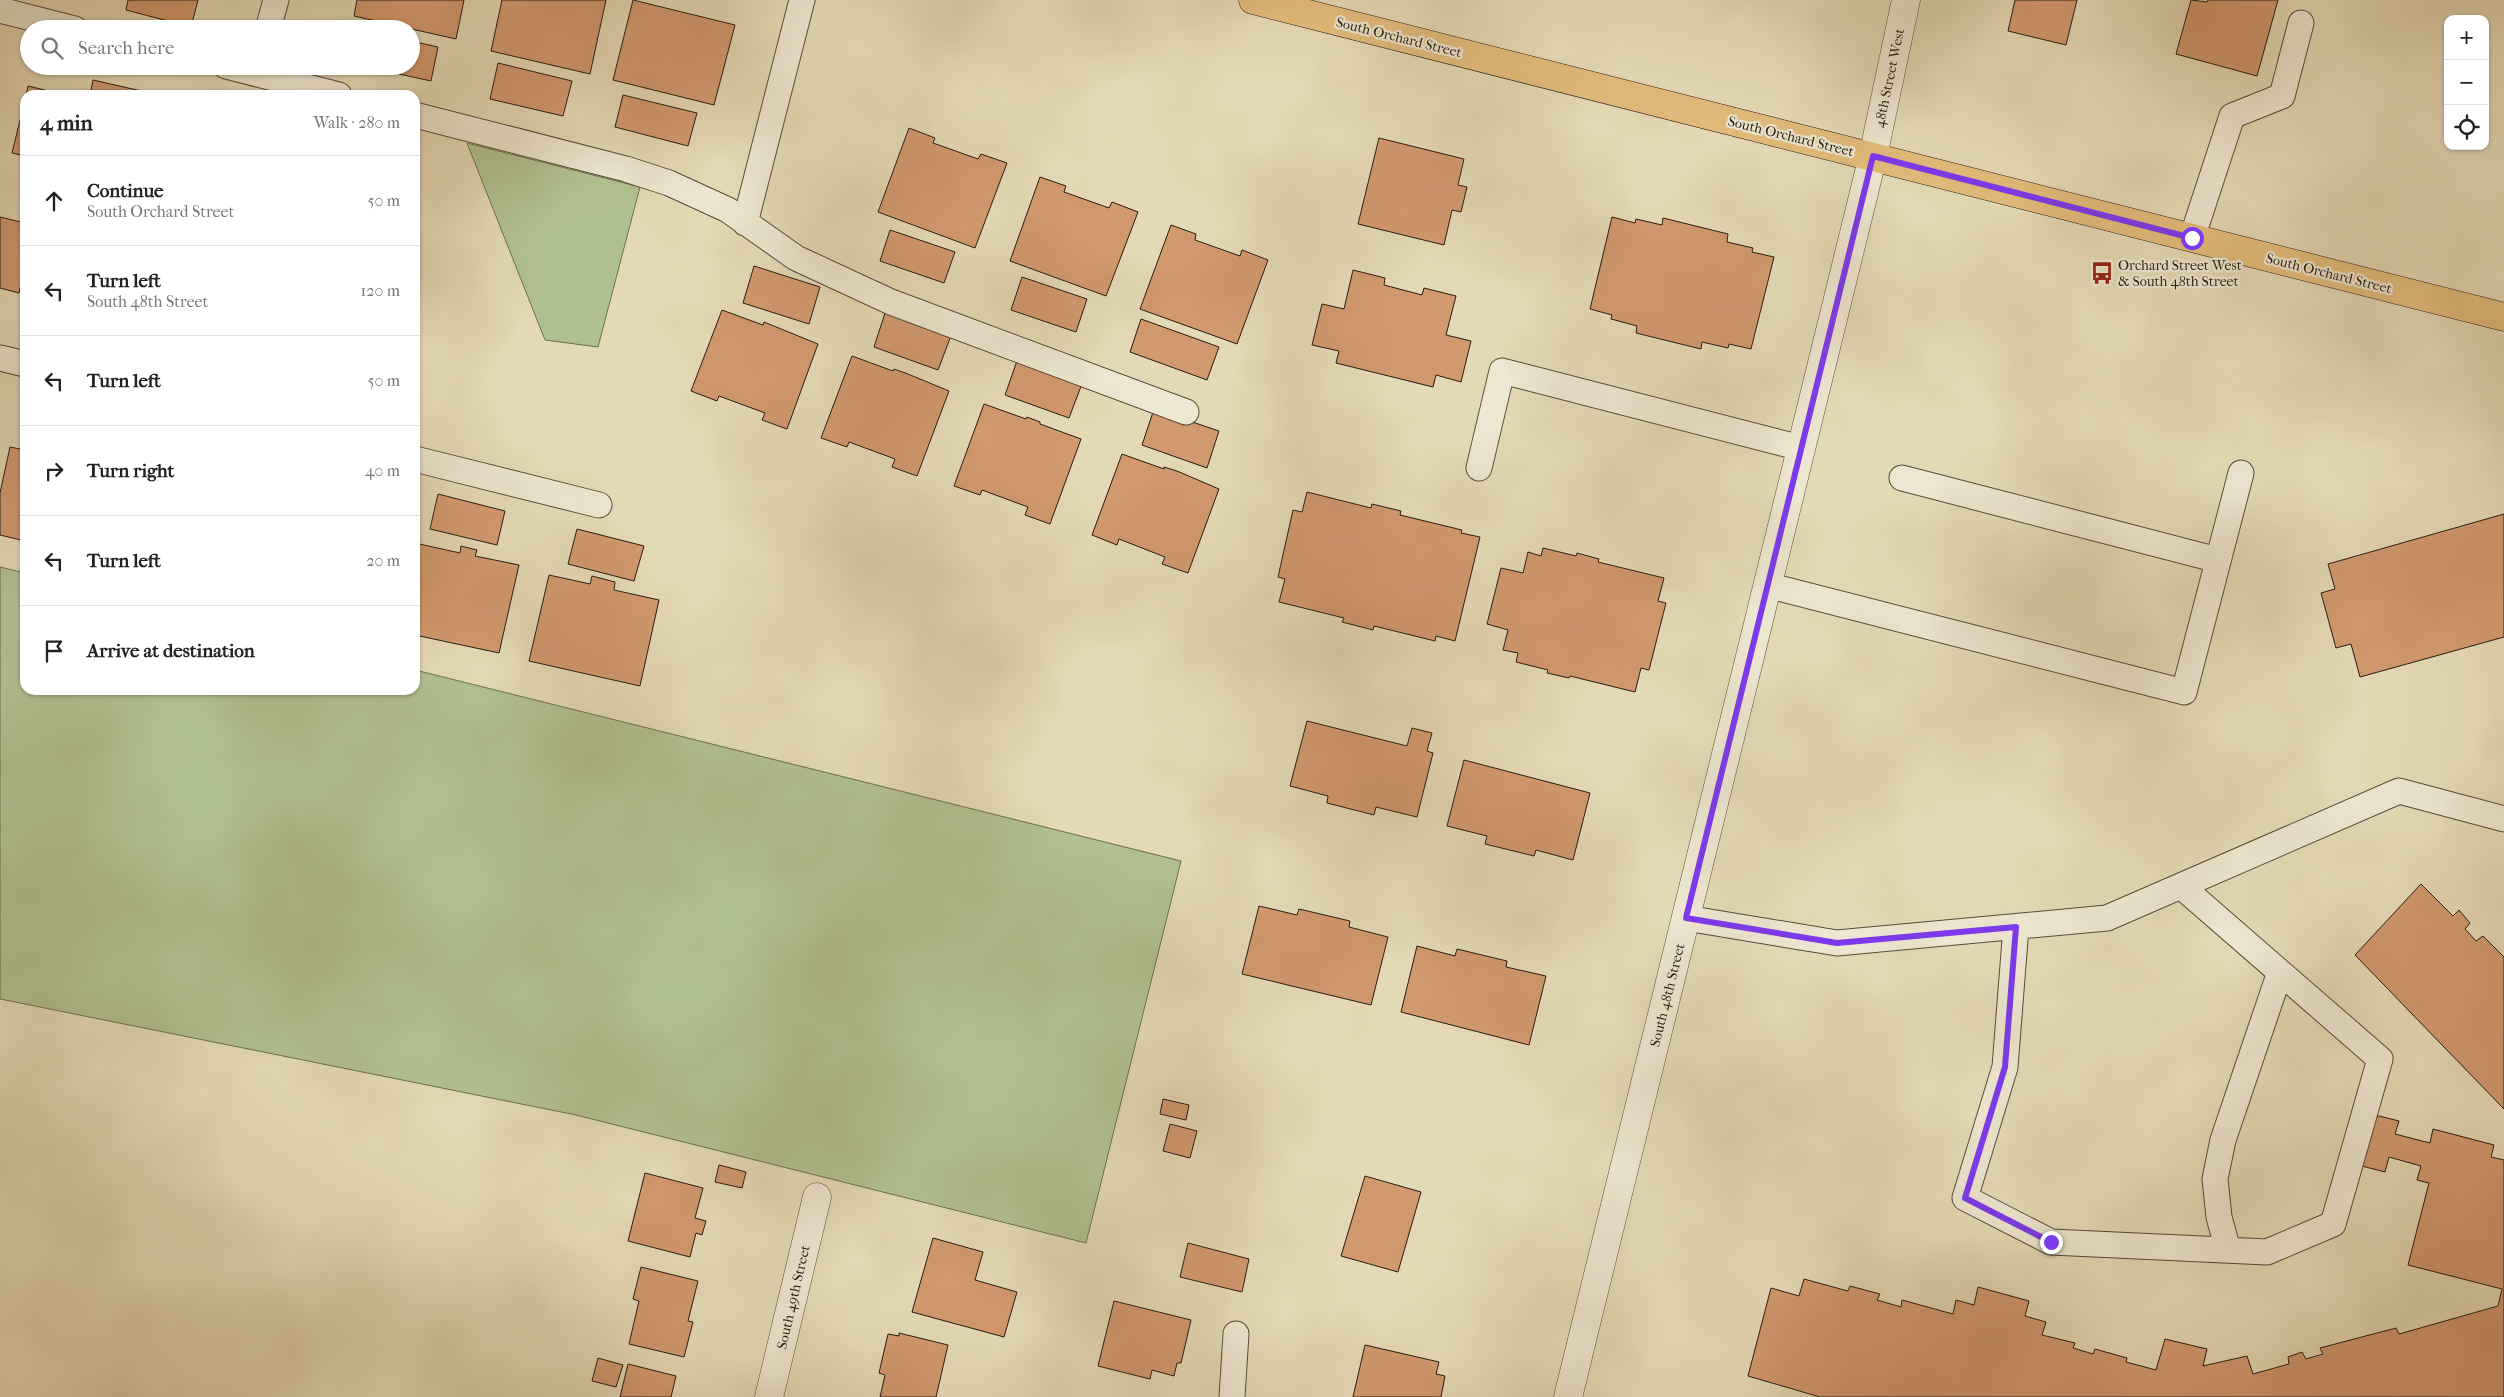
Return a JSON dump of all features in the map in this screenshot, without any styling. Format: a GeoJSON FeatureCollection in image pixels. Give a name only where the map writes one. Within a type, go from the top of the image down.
{"type":"FeatureCollection","features":[{"type":"Feature","properties":{"kind":"main road","name":"South Orchard Street"},"geometry":{"type":"LineString","coordinates":[[1253,0],[2504,317]]}},
{"type":"Feature","properties":{"kind":"street","name":"48th Street West"},"geometry":{"type":"LineString","coordinates":[[1873,156],[1906,0]]}},
{"type":"Feature","properties":{"kind":"street","name":"South 48th Street"},"geometry":{"type":"LineString","coordinates":[[1568,1397],[1873,156]]}},
{"type":"Feature","properties":{"kind":"street","name":"South 49th Street"},"geometry":{"type":"LineString","coordinates":[[769,1397],[817,1197]]}},
{"type":"Feature","properties":{"kind":"lane"},"geometry":{"type":"LineString","coordinates":[[270,20],[276,0]]}},
{"type":"Feature","properties":{"kind":"lane"},"geometry":{"type":"LineString","coordinates":[[745,223],[802,0]]}},
{"type":"Feature","properties":{"kind":"lane"},"geometry":{"type":"LineString","coordinates":[[0,10],[39,20]]}},
{"type":"Feature","properties":{"kind":"lane"},"geometry":{"type":"LineString","coordinates":[[2192,238],[2232,116],[2282,96],[2301,23]]}},
{"type":"Feature","properties":{"kind":"lane"},"geometry":{"type":"LineString","coordinates":[[255,78],[314,90]]}},
{"type":"Feature","properties":{"kind":"lane"},"geometry":{"type":"LineString","coordinates":[[420,115],[635,171],[669,183],[720,206],[796,258],[891,302],[1186,412]]}},
{"type":"Feature","properties":{"kind":"lane"},"geometry":{"type":"LineString","coordinates":[[0,358],[20,363]]}},
{"type":"Feature","properties":{"kind":"lane"},"geometry":{"type":"LineString","coordinates":[[1479,468],[1502,371],[1801,448]]}},
{"type":"Feature","properties":{"kind":"lane"},"geometry":{"type":"LineString","coordinates":[[420,460],[599,505]]}},
{"type":"Feature","properties":{"kind":"lane"},"geometry":{"type":"LineString","coordinates":[[1767,585],[2184,692],[2241,473]]}},
{"type":"Feature","properties":{"kind":"lane"},"geometry":{"type":"LineString","coordinates":[[1902,478],[2218,560]]}},
{"type":"Feature","properties":{"kind":"lane"},"geometry":{"type":"LineString","coordinates":[[1686,918],[1837,943],[2107,918],[2399,791],[2504,819]]}},
{"type":"Feature","properties":{"kind":"lane"},"geometry":{"type":"LineString","coordinates":[[2016,927],[2005,1067],[1965,1198],[2051,1242],[2266,1252],[2333,1224],[2380,1059],[2181,886]]}},
{"type":"Feature","properties":{"kind":"lane"},"geometry":{"type":"LineString","coordinates":[[2228,1250],[2219,1217],[2215,1179],[2223,1140],[2280,972]]}},
{"type":"Feature","properties":{"kind":"lane"},"geometry":{"type":"LineString","coordinates":[[1232,1397],[1236,1334]]}},
{"type":"Feature","properties":{"kind":"green space"},"geometry":{"type":"Polygon","coordinates":[[[467,143],[640,187],[598,347],[545,340],[467,143]]]}},
{"type":"Feature","properties":{"kind":"green space"},"geometry":{"type":"Polygon","coordinates":[[[0,567],[20,572],[20,695],[420,695],[420,671],[1181,861],[1086,1243],[576,1115],[0,999],[0,567]]]}},
{"type":"Feature","properties":{"kind":"building"},"geometry":{"type":"Polygon","coordinates":[[[128,0],[198,0],[193,20],[164,20],[126,10],[128,0]]]}},
{"type":"Feature","properties":{"kind":"building"},"geometry":{"type":"Polygon","coordinates":[[[357,0],[464,0],[456,39],[420,31],[420,20],[372,20],[354,16],[357,0]]]}},
{"type":"Feature","properties":{"kind":"building"},"geometry":{"type":"Polygon","coordinates":[[[502,0],[606,0],[590,74],[491,51],[502,0]]]}},
{"type":"Feature","properties":{"kind":"building"},"geometry":{"type":"Polygon","coordinates":[[[633,0],[735,25],[714,105],[613,80],[633,0]]]}},
{"type":"Feature","properties":{"kind":"building"},"geometry":{"type":"Polygon","coordinates":[[[2015,0],[2077,0],[2066,45],[2008,31],[2015,0]]]}},
{"type":"Feature","properties":{"kind":"building"},"geometry":{"type":"Polygon","coordinates":[[[2191,0],[2207,2],[2208,0],[2278,0],[2257,76],[2176,54],[2191,0]]]}},
{"type":"Feature","properties":{"kind":"building"},"geometry":{"type":"Polygon","coordinates":[[[420,43],[438,47],[431,81],[404,75],[420,75],[420,43]]]}},
{"type":"Feature","properties":{"kind":"building"},"geometry":{"type":"Polygon","coordinates":[[[498,63],[572,81],[563,116],[490,99],[498,63]]]}},
{"type":"Feature","properties":{"kind":"building"},"geometry":{"type":"Polygon","coordinates":[[[93,80],[137,90],[91,90],[93,80]]]}},
{"type":"Feature","properties":{"kind":"building"},"geometry":{"type":"Polygon","coordinates":[[[28,86],[44,90],[27,90],[28,86]]]}},
{"type":"Feature","properties":{"kind":"building"},"geometry":{"type":"Polygon","coordinates":[[[623,95],[697,113],[688,146],[615,127],[623,95]]]}},
{"type":"Feature","properties":{"kind":"building"},"geometry":{"type":"Polygon","coordinates":[[[20,120],[20,155],[12,153],[20,120]]]}},
{"type":"Feature","properties":{"kind":"building"},"geometry":{"type":"Polygon","coordinates":[[[909,128],[935,138],[933,143],[978,159],[981,154],[1007,163],[975,248],[878,212],[909,128]]]}},
{"type":"Feature","properties":{"kind":"building"},"geometry":{"type":"Polygon","coordinates":[[[1379,138],[1464,159],[1458,185],[1467,187],[1461,212],[1452,210],[1444,245],[1358,224],[1379,138]]]}},
{"type":"Feature","properties":{"kind":"building"},"geometry":{"type":"Polygon","coordinates":[[[1040,177],[1066,186],[1064,192],[1109,208],[1112,202],[1138,212],[1106,296],[1010,261],[1040,177]]]}},
{"type":"Feature","properties":{"kind":"building"},"geometry":{"type":"Polygon","coordinates":[[[0,217],[20,222],[20,289],[19,293],[0,288],[0,217]]]}},
{"type":"Feature","properties":{"kind":"building"},"geometry":{"type":"Polygon","coordinates":[[[1612,217],[1635,223],[1636,219],[1662,225],[1663,218],[1728,234],[1727,242],[1753,248],[1752,252],[1774,257],[1751,349],[1729,344],[1728,348],[1702,342],[1701,349],[1636,333],[1637,326],[1611,319],[1612,315],[1590,309],[1612,217]]]}},
{"type":"Feature","properties":{"kind":"building"},"geometry":{"type":"Polygon","coordinates":[[[1171,225],[1196,234],[1195,240],[1240,256],[1242,250],[1268,260],[1237,344],[1140,309],[1171,225]]]}},
{"type":"Feature","properties":{"kind":"building"},"geometry":{"type":"Polygon","coordinates":[[[890,230],[955,252],[944,283],[880,261],[890,230]]]}},
{"type":"Feature","properties":{"kind":"building"},"geometry":{"type":"Polygon","coordinates":[[[754,266],[820,287],[809,324],[743,303],[754,266]]]}},
{"type":"Feature","properties":{"kind":"building"},"geometry":{"type":"Polygon","coordinates":[[[1353,270],[1385,278],[1384,285],[1422,295],[1424,288],[1456,296],[1446,335],[1471,341],[1461,382],[1436,375],[1433,387],[1336,363],[1339,351],[1312,345],[1322,304],[1344,309],[1353,270]]]}},
{"type":"Feature","properties":{"kind":"building"},"geometry":{"type":"Polygon","coordinates":[[[1022,277],[1087,299],[1076,332],[1011,310],[1022,277]]]}},
{"type":"Feature","properties":{"kind":"building"},"geometry":{"type":"Polygon","coordinates":[[[722,310],[763,325],[764,322],[818,344],[787,429],[762,420],[765,413],[719,396],[717,401],[691,391],[722,310]]]}},
{"type":"Feature","properties":{"kind":"building"},"geometry":{"type":"Polygon","coordinates":[[[886,310],[952,333],[938,370],[874,347],[886,310]]]}},
{"type":"Feature","properties":{"kind":"building"},"geometry":{"type":"Polygon","coordinates":[[[1141,319],[1219,347],[1207,380],[1130,352],[1141,319]]]}},
{"type":"Feature","properties":{"kind":"building"},"geometry":{"type":"Polygon","coordinates":[[[852,356],[893,371],[894,369],[908,374],[949,391],[917,476],[892,467],[895,459],[849,442],[847,447],[821,438],[852,356]]]}},
{"type":"Feature","properties":{"kind":"building"},"geometry":{"type":"Polygon","coordinates":[[[1018,358],[1083,381],[1069,418],[1005,395],[1018,358]]]}},
{"type":"Feature","properties":{"kind":"building"},"geometry":{"type":"Polygon","coordinates":[[[984,404],[1026,419],[1027,417],[1040,422],[1040,424],[1081,439],[1050,524],[1025,515],[1028,507],[982,490],[980,495],[954,486],[984,404]]]}},
{"type":"Feature","properties":{"kind":"building"},"geometry":{"type":"Polygon","coordinates":[[[1154,409],[1219,431],[1207,468],[1142,445],[1154,409]]]}},
{"type":"Feature","properties":{"kind":"building"},"geometry":{"type":"Polygon","coordinates":[[[10,447],[20,449],[20,540],[0,535],[0,493],[10,447]]]}},
{"type":"Feature","properties":{"kind":"building"},"geometry":{"type":"Polygon","coordinates":[[[1122,454],[1164,469],[1164,467],[1177,471],[1219,489],[1188,573],[1162,564],[1165,557],[1119,539],[1117,545],[1092,535],[1122,454]]]}},
{"type":"Feature","properties":{"kind":"building"},"geometry":{"type":"Polygon","coordinates":[[[1307,492],[1371,508],[1372,504],[1401,511],[1400,515],[1462,530],[1461,533],[1480,537],[1455,641],[1436,636],[1435,641],[1374,626],[1373,630],[1342,622],[1344,618],[1279,602],[1285,579],[1278,577],[1293,510],[1302,512],[1307,492]]]}},
{"type":"Feature","properties":{"kind":"building"},"geometry":{"type":"Polygon","coordinates":[[[438,494],[505,511],[497,545],[430,529],[438,494]]]}},
{"type":"Feature","properties":{"kind":"building"},"geometry":{"type":"Polygon","coordinates":[[[2504,514],[2504,637],[2360,677],[2351,644],[2336,648],[2321,593],[2335,589],[2328,564],[2504,514]]]}},
{"type":"Feature","properties":{"kind":"building"},"geometry":{"type":"Polygon","coordinates":[[[577,529],[644,546],[634,581],[568,564],[577,529]]]}},
{"type":"Feature","properties":{"kind":"building"},"geometry":{"type":"Polygon","coordinates":[[[420,544],[460,553],[461,546],[477,550],[475,556],[519,565],[499,653],[420,636],[420,544]]]}},
{"type":"Feature","properties":{"kind":"building"},"geometry":{"type":"Polygon","coordinates":[[[1543,548],[1576,556],[1577,553],[1599,559],[1598,562],[1664,578],[1658,601],[1666,603],[1649,670],[1641,668],[1635,692],[1570,676],[1569,678],[1547,673],[1548,670],[1516,662],[1518,653],[1503,650],[1508,630],[1487,624],[1501,568],[1523,573],[1528,552],[1541,556],[1543,548]]]}},
{"type":"Feature","properties":{"kind":"building"},"geometry":{"type":"Polygon","coordinates":[[[549,575],[590,584],[592,576],[615,582],[614,590],[659,600],[640,686],[529,661],[549,575]]]}},
{"type":"Feature","properties":{"kind":"building"},"geometry":{"type":"Polygon","coordinates":[[[1307,721],[1407,746],[1412,728],[1432,733],[1427,751],[1433,753],[1417,817],[1376,807],[1374,815],[1327,803],[1328,796],[1290,786],[1307,721]]]}},
{"type":"Feature","properties":{"kind":"building"},"geometry":{"type":"Polygon","coordinates":[[[1464,760],[1590,793],[1573,860],[1536,850],[1534,856],[1485,844],[1487,836],[1447,826],[1464,760]]]}},
{"type":"Feature","properties":{"kind":"building"},"geometry":{"type":"Polygon","coordinates":[[[2421,884],[2453,916],[2459,910],[2470,923],[2465,929],[2476,941],[2483,936],[2504,957],[2504,1109],[2355,955],[2421,884]]]}},
{"type":"Feature","properties":{"kind":"building"},"geometry":{"type":"Polygon","coordinates":[[[1259,906],[1297,915],[1299,909],[1350,921],[1349,927],[1388,937],[1371,1005],[1242,974],[1259,906]]]}},
{"type":"Feature","properties":{"kind":"building"},"geometry":{"type":"Polygon","coordinates":[[[1417,946],[1455,956],[1457,949],[1507,961],[1506,967],[1546,976],[1529,1045],[1401,1012],[1417,946]]]}},
{"type":"Feature","properties":{"kind":"building"},"geometry":{"type":"Polygon","coordinates":[[[1163,1099],[1189,1105],[1186,1120],[1160,1114],[1163,1099]]]}},
{"type":"Feature","properties":{"kind":"building"},"geometry":{"type":"Polygon","coordinates":[[[2371,1114],[2399,1121],[2395,1134],[2430,1143],[2433,1129],[2494,1145],[2491,1157],[2504,1160],[2504,1397],[1820,1397],[1748,1376],[1771,1288],[1799,1296],[1804,1279],[1848,1291],[1850,1286],[1880,1294],[1877,1300],[1901,1307],[1902,1300],[1953,1314],[1956,1300],[1974,1305],[1978,1287],[2029,1301],[2025,1316],[2046,1322],[2042,1335],[2075,1343],[2073,1348],[2093,1354],[2095,1349],[2127,1358],[2126,1362],[2156,1370],[2165,1339],[2207,1349],[2203,1366],[2247,1356],[2253,1374],[2289,1364],[2288,1357],[2302,1352],[2306,1359],[2323,1354],[2320,1348],[2396,1328],[2399,1334],[2498,1306],[2502,1289],[2408,1265],[2429,1183],[2417,1180],[2421,1166],[2389,1157],[2385,1172],[2358,1165],[2371,1114]]]}},
{"type":"Feature","properties":{"kind":"building"},"geometry":{"type":"Polygon","coordinates":[[[1170,1124],[1197,1131],[1190,1158],[1163,1151],[1170,1124]]]}},
{"type":"Feature","properties":{"kind":"building"},"geometry":{"type":"Polygon","coordinates":[[[719,1165],[746,1172],[742,1188],[715,1182],[719,1165]]]}},
{"type":"Feature","properties":{"kind":"building"},"geometry":{"type":"Polygon","coordinates":[[[645,1173],[703,1188],[695,1218],[706,1221],[702,1235],[696,1233],[690,1257],[628,1241],[645,1173]]]}},
{"type":"Feature","properties":{"kind":"building"},"geometry":{"type":"Polygon","coordinates":[[[1365,1176],[1421,1192],[1398,1272],[1341,1256],[1365,1176]]]}},
{"type":"Feature","properties":{"kind":"building"},"geometry":{"type":"Polygon","coordinates":[[[933,1238],[983,1252],[975,1280],[1017,1292],[1004,1337],[912,1312],[933,1238]]]}},
{"type":"Feature","properties":{"kind":"building"},"geometry":{"type":"Polygon","coordinates":[[[1188,1243],[1249,1259],[1242,1292],[1180,1277],[1188,1243]]]}},
{"type":"Feature","properties":{"kind":"building"},"geometry":{"type":"Polygon","coordinates":[[[641,1267],[698,1281],[688,1321],[693,1322],[684,1357],[629,1344],[639,1301],[633,1299],[641,1267]]]}},
{"type":"Feature","properties":{"kind":"building"},"geometry":{"type":"Polygon","coordinates":[[[1114,1301],[1191,1320],[1181,1363],[1177,1363],[1174,1376],[1152,1370],[1150,1379],[1098,1366],[1114,1301]]]}},
{"type":"Feature","properties":{"kind":"building"},"geometry":{"type":"Polygon","coordinates":[[[899,1333],[948,1345],[936,1397],[880,1397],[885,1375],[879,1373],[888,1334],[899,1336],[899,1333]]]}},
{"type":"Feature","properties":{"kind":"building"},"geometry":{"type":"Polygon","coordinates":[[[1365,1345],[1439,1362],[1436,1374],[1445,1376],[1441,1397],[1353,1397],[1365,1345]]]}},
{"type":"Feature","properties":{"kind":"building"},"geometry":{"type":"Polygon","coordinates":[[[598,1358],[623,1365],[616,1387],[592,1381],[598,1358]]]}},
{"type":"Feature","properties":{"kind":"building"},"geometry":{"type":"Polygon","coordinates":[[[628,1364],[676,1376],[671,1397],[620,1397],[628,1364]]]}},
{"type":"Feature","properties":{"kind":"place","name":"Orchard Street West & South 48th Street"},"geometry":{"type":"Point","coordinates":[2102,273]}},
{"type":"Feature","properties":{"kind":"route"},"geometry":{"type":"LineString","coordinates":[[2051,1242],[1965,1198],[2005,1067],[2016,927],[1837,943],[1686,918],[1873,156],[2192,238]]}}]}
